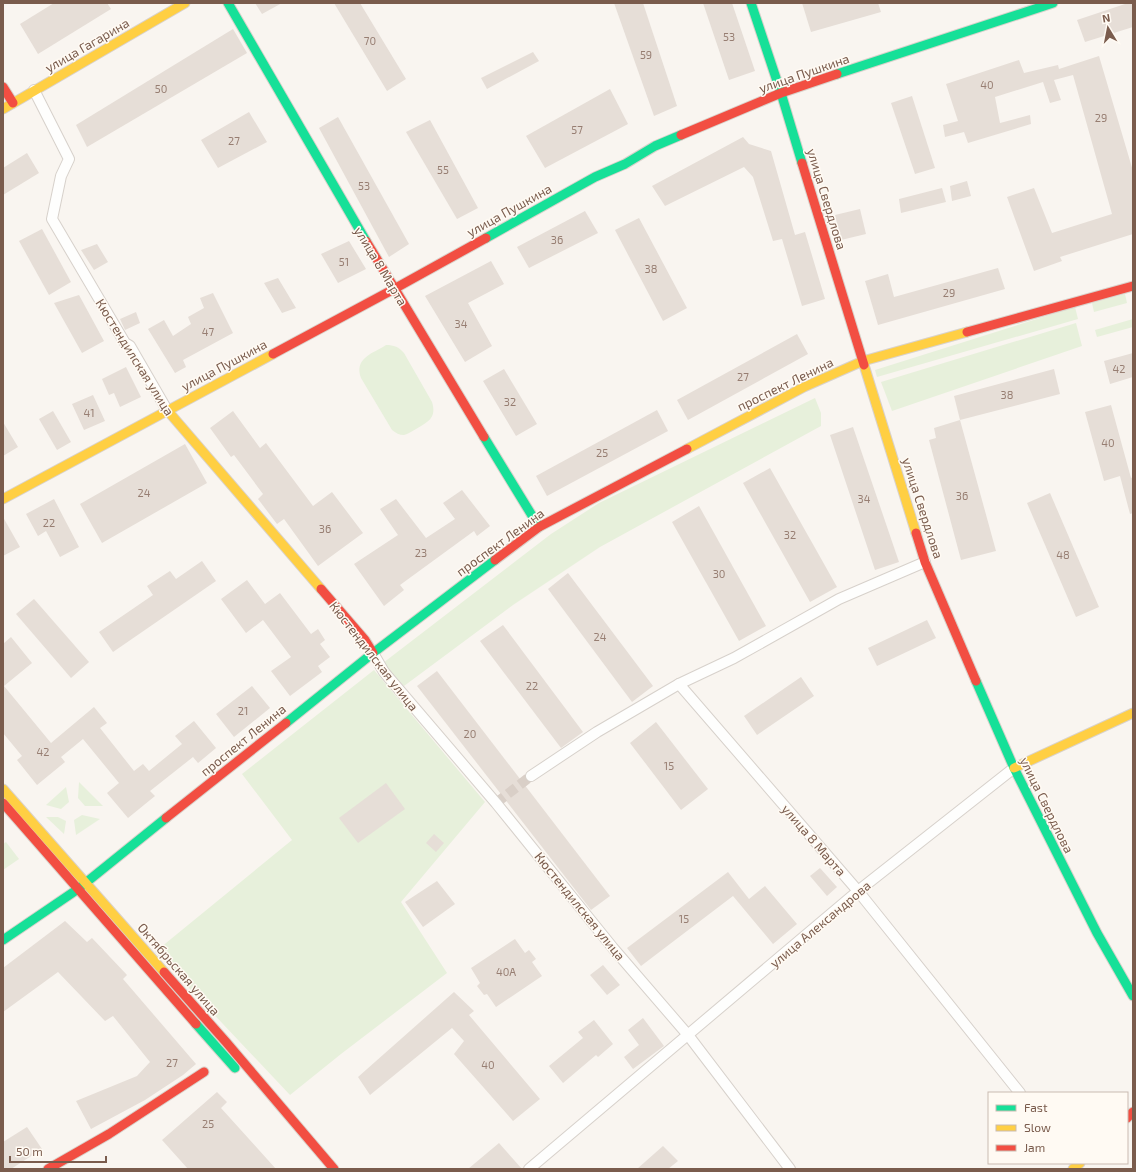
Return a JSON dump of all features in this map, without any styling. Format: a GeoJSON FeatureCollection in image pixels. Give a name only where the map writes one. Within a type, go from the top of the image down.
{"type":"FeatureCollection","features":[{"type":"Feature","properties":{"kind":"main road","name":"улица Гагарина"},"geometry":{"type":"LineString","coordinates":[[3,109],[185,3]]}},
{"type":"Feature","properties":{"kind":"main road","name":"улица 8 Марта"},"geometry":{"type":"LineString","coordinates":[[228,3],[299,128],[539,527]]}},
{"type":"Feature","properties":{"kind":"main road","name":"улица Свердлова"},"geometry":{"type":"LineString","coordinates":[[751,3],[781,93],[926,562],[1014,768],[1097,933],[1133,996]]}},
{"type":"Feature","properties":{"kind":"main road","name":"улица Пушкина"},"geometry":{"type":"LineString","coordinates":[[3,499],[394,288],[595,177],[625,164],[655,146],[781,93],[1053,3]]}},
{"type":"Feature","properties":{"kind":"main road"},"geometry":{"type":"LineString","coordinates":[[3,87],[13,103]]}},
{"type":"Feature","properties":{"kind":"main road","name":"проспект Ленина"},"geometry":{"type":"LineString","coordinates":[[3,940],[86,883],[373,654],[539,527],[804,387],[863,361],[1133,286]]}},
{"type":"Feature","properties":{"kind":"main road","name":"Кюстендилская улица"},"geometry":{"type":"LineString","coordinates":[[167,410],[365,640],[373,654]]}},
{"type":"Feature","properties":{"kind":"main road","name":"улица Александрова"},"geometry":{"type":"LineString","coordinates":[[1014,768],[1133,713]]}},
{"type":"Feature","properties":{"kind":"main road","name":"Октябрьская улица"},"geometry":{"type":"LineString","coordinates":[[3,789],[220,1036],[334,1169]]}},
{"type":"Feature","properties":{"kind":"main road","name":"Октябрьская улица"},"geometry":{"type":"LineString","coordinates":[[3,804],[243,1078]]}},
{"type":"Feature","properties":{"kind":"main road"},"geometry":{"type":"LineString","coordinates":[[48,1169],[109,1134],[204,1072]]}},
{"type":"Feature","properties":{"kind":"main road"},"geometry":{"type":"LineString","coordinates":[[285,1125],[323,1169]]}},
{"type":"Feature","properties":{"kind":"street","name":"Кюстендилская улица"},"geometry":{"type":"LineString","coordinates":[[34,90],[69,159],[61,176],[52,219],[125,343],[130,346],[167,410]]}},
{"type":"Feature","properties":{"kind":"street"},"geometry":{"type":"LineString","coordinates":[[531,776],[597,732],[679,684],[734,658],[839,599],[926,562]]}},
{"type":"Feature","properties":{"kind":"street","name":"Кюстендилская улица"},"geometry":{"type":"LineString","coordinates":[[373,654],[384,672],[496,803],[613,948],[688,1034],[790,1169]]}},
{"type":"Feature","properties":{"kind":"street","name":"улица 8 Марта"},"geometry":{"type":"LineString","coordinates":[[679,684],[858,891],[1019,1092]]}},
{"type":"Feature","properties":{"kind":"street","name":"улица Александрова"},"geometry":{"type":"LineString","coordinates":[[529,1169],[858,891],[1014,768]]}},
{"type":"Feature","properties":{"kind":"green space"},"geometry":{"type":"Polygon","coordinates":[[[1125,294],[1127,303],[1094,312],[1092,303],[1125,294]]]}},
{"type":"Feature","properties":{"kind":"green space"},"geometry":{"type":"Polygon","coordinates":[[[1075,307],[1078,319],[877,377],[875,370],[1075,307]]]}},
{"type":"Feature","properties":{"kind":"green space"},"geometry":{"type":"Polygon","coordinates":[[[1133,319],[1133,327],[1097,337],[1095,330],[1133,319]]]}},
{"type":"Feature","properties":{"kind":"green space"},"geometry":{"type":"Polygon","coordinates":[[[1076,323],[1082,346],[892,411],[881,382],[1076,323]]]}},
{"type":"Feature","properties":{"kind":"green space"},"geometry":{"type":"Polygon","coordinates":[[[386,345],[396,347],[404,353],[432,402],[433,407],[432,416],[428,422],[404,435],[398,434],[392,430],[361,378],[359,371],[362,361],[366,357],[386,345]]]}},
{"type":"Feature","properties":{"kind":"green space"},"geometry":{"type":"Polygon","coordinates":[[[815,398],[821,413],[821,426],[600,547],[513,605],[404,686],[383,663],[551,534],[599,503],[815,398]]]}},
{"type":"Feature","properties":{"kind":"green space"},"geometry":{"type":"Polygon","coordinates":[[[374,670],[485,802],[401,902],[447,973],[290,1095],[155,952],[292,840],[242,774],[374,670]]]}},
{"type":"Feature","properties":{"kind":"green space"},"geometry":{"type":"Polygon","coordinates":[[[79,782],[103,806],[85,806],[78,798],[79,782]]]}},
{"type":"Feature","properties":{"kind":"green space"},"geometry":{"type":"Polygon","coordinates":[[[66,787],[69,802],[61,809],[46,805],[66,787]]]}},
{"type":"Feature","properties":{"kind":"green space"},"geometry":{"type":"Polygon","coordinates":[[[82,815],[100,819],[76,835],[74,820],[82,815]]]}},
{"type":"Feature","properties":{"kind":"green space"},"geometry":{"type":"Polygon","coordinates":[[[46,817],[58,817],[66,821],[64,834],[46,817]]]}},
{"type":"Feature","properties":{"kind":"green space"},"geometry":{"type":"Polygon","coordinates":[[[6,842],[19,859],[3,870],[3,844],[6,842]]]}},
{"type":"Feature","properties":{"kind":"building"},"geometry":{"type":"Polygon","coordinates":[[[54,3],[107,3],[111,9],[38,54],[20,24],[54,3]]]}},
{"type":"Feature","properties":{"kind":"building"},"geometry":{"type":"Polygon","coordinates":[[[255,3],[282,3],[262,14],[255,3]]]}},
{"type":"Feature","properties":{"kind":"building"},"geometry":{"type":"Polygon","coordinates":[[[334,3],[360,3],[406,79],[387,91],[334,3]]]}},
{"type":"Feature","properties":{"kind":"building"},"geometry":{"type":"Polygon","coordinates":[[[614,3],[643,3],[677,106],[654,116],[614,3]]]}},
{"type":"Feature","properties":{"kind":"building"},"geometry":{"type":"Polygon","coordinates":[[[703,3],[732,3],[755,71],[729,80],[703,3]]]}},
{"type":"Feature","properties":{"kind":"building"},"geometry":{"type":"Polygon","coordinates":[[[802,3],[878,3],[881,12],[811,32],[802,3]]]}},
{"type":"Feature","properties":{"kind":"building"},"geometry":{"type":"Polygon","coordinates":[[[1128,3],[1133,3],[1133,27],[1085,42],[1077,20],[1128,3]]]}},
{"type":"Feature","properties":{"kind":"building"},"geometry":{"type":"Polygon","coordinates":[[[233,29],[247,53],[87,147],[76,125],[233,29]]]}},
{"type":"Feature","properties":{"kind":"building"},"geometry":{"type":"Polygon","coordinates":[[[533,52],[539,61],[487,89],[481,78],[533,52]]]}},
{"type":"Feature","properties":{"kind":"building"},"geometry":{"type":"Polygon","coordinates":[[[1099,56],[1133,171],[1133,234],[1060,257],[1062,261],[1034,271],[1007,197],[1034,188],[1052,233],[1112,214],[1073,75],[1054,80],[1061,100],[1050,103],[1043,82],[995,97],[1000,123],[1030,115],[1031,124],[968,143],[964,132],[945,137],[943,125],[958,121],[946,84],[1019,60],[1024,73],[1058,65],[1059,69],[1099,56]]]}},
{"type":"Feature","properties":{"kind":"building"},"geometry":{"type":"Polygon","coordinates":[[[610,89],[628,124],[545,168],[526,136],[610,89]]]}},
{"type":"Feature","properties":{"kind":"building"},"geometry":{"type":"Polygon","coordinates":[[[912,96],[935,168],[915,174],[891,103],[912,96]]]}},
{"type":"Feature","properties":{"kind":"building"},"geometry":{"type":"Polygon","coordinates":[[[249,112],[267,142],[218,168],[201,140],[249,112]]]}},
{"type":"Feature","properties":{"kind":"building"},"geometry":{"type":"Polygon","coordinates":[[[338,117],[409,244],[389,257],[319,128],[338,117]]]}},
{"type":"Feature","properties":{"kind":"building"},"geometry":{"type":"Polygon","coordinates":[[[430,120],[478,208],[457,219],[406,132],[430,120]]]}},
{"type":"Feature","properties":{"kind":"building"},"geometry":{"type":"Polygon","coordinates":[[[743,137],[749,144],[771,151],[795,235],[805,232],[825,299],[802,306],[782,239],[773,241],[753,177],[744,167],[665,206],[652,186],[743,137]]]}},
{"type":"Feature","properties":{"kind":"building"},"geometry":{"type":"Polygon","coordinates":[[[27,153],[39,173],[3,195],[3,168],[27,153]]]}},
{"type":"Feature","properties":{"kind":"building"},"geometry":{"type":"Polygon","coordinates":[[[967,181],[971,196],[952,201],[950,186],[967,181]]]}},
{"type":"Feature","properties":{"kind":"building"},"geometry":{"type":"Polygon","coordinates":[[[942,188],[946,202],[901,213],[899,199],[942,188]]]}},
{"type":"Feature","properties":{"kind":"building"},"geometry":{"type":"Polygon","coordinates":[[[860,209],[866,234],[841,240],[835,215],[860,209]]]}},
{"type":"Feature","properties":{"kind":"building"},"geometry":{"type":"Polygon","coordinates":[[[585,211],[598,233],[529,268],[517,247],[585,211]]]}},
{"type":"Feature","properties":{"kind":"building"},"geometry":{"type":"Polygon","coordinates":[[[639,218],[687,308],[663,321],[615,230],[639,218]]]}},
{"type":"Feature","properties":{"kind":"building"},"geometry":{"type":"Polygon","coordinates":[[[42,229],[71,282],[49,295],[19,241],[42,229]]]}},
{"type":"Feature","properties":{"kind":"building"},"geometry":{"type":"Polygon","coordinates":[[[349,241],[366,269],[338,283],[321,254],[349,241]]]}},
{"type":"Feature","properties":{"kind":"building"},"geometry":{"type":"Polygon","coordinates":[[[97,244],[108,262],[94,270],[81,250],[97,244]]]}},
{"type":"Feature","properties":{"kind":"building"},"geometry":{"type":"Polygon","coordinates":[[[491,261],[504,284],[468,303],[492,346],[465,362],[425,296],[491,261]]]}},
{"type":"Feature","properties":{"kind":"building"},"geometry":{"type":"Polygon","coordinates":[[[998,268],[1005,289],[878,325],[865,281],[888,274],[894,297],[998,268]]]}},
{"type":"Feature","properties":{"kind":"building"},"geometry":{"type":"Polygon","coordinates":[[[278,278],[296,308],[282,313],[264,283],[278,278]]]}},
{"type":"Feature","properties":{"kind":"building"},"geometry":{"type":"Polygon","coordinates":[[[213,293],[233,333],[183,360],[186,367],[175,373],[148,329],[164,320],[173,336],[191,324],[188,317],[204,308],[200,298],[213,293]]]}},
{"type":"Feature","properties":{"kind":"building"},"geometry":{"type":"Polygon","coordinates":[[[79,295],[104,341],[82,353],[54,303],[79,295]]]}},
{"type":"Feature","properties":{"kind":"building"},"geometry":{"type":"Polygon","coordinates":[[[136,312],[140,323],[125,330],[120,319],[136,312]]]}},
{"type":"Feature","properties":{"kind":"building"},"geometry":{"type":"Polygon","coordinates":[[[797,334],[808,354],[688,420],[677,400],[797,334]]]}},
{"type":"Feature","properties":{"kind":"building"},"geometry":{"type":"Polygon","coordinates":[[[1133,353],[1133,377],[1110,384],[1104,361],[1133,353]]]}},
{"type":"Feature","properties":{"kind":"building"},"geometry":{"type":"Polygon","coordinates":[[[126,367],[141,397],[120,407],[114,393],[109,395],[102,379],[126,367]]]}},
{"type":"Feature","properties":{"kind":"building"},"geometry":{"type":"Polygon","coordinates":[[[504,369],[537,424],[516,436],[483,381],[504,369]]]}},
{"type":"Feature","properties":{"kind":"building"},"geometry":{"type":"Polygon","coordinates":[[[1054,369],[1060,394],[960,420],[954,396],[1054,369]]]}},
{"type":"Feature","properties":{"kind":"building"},"geometry":{"type":"Polygon","coordinates":[[[93,395],[105,421],[84,430],[72,404],[93,395]]]}},
{"type":"Feature","properties":{"kind":"building"},"geometry":{"type":"Polygon","coordinates":[[[1111,405],[1131,478],[1133,477],[1133,513],[1130,514],[1120,476],[1104,481],[1085,412],[1111,405]]]}},
{"type":"Feature","properties":{"kind":"building"},"geometry":{"type":"Polygon","coordinates":[[[657,410],[668,431],[547,496],[536,476],[657,410]]]}},
{"type":"Feature","properties":{"kind":"building"},"geometry":{"type":"Polygon","coordinates":[[[53,411],[71,442],[57,450],[39,419],[53,411]]]}},
{"type":"Feature","properties":{"kind":"building"},"geometry":{"type":"Polygon","coordinates":[[[233,411],[260,448],[266,443],[313,506],[332,492],[363,533],[318,566],[284,519],[277,524],[258,499],[263,494],[234,455],[231,457],[210,428],[233,411]]]}},
{"type":"Feature","properties":{"kind":"building"},"geometry":{"type":"Polygon","coordinates":[[[960,420],[996,551],[961,560],[929,440],[936,438],[934,428],[960,420]]]}},
{"type":"Feature","properties":{"kind":"building"},"geometry":{"type":"Polygon","coordinates":[[[3,422],[18,447],[3,456],[3,422]]]}},
{"type":"Feature","properties":{"kind":"building"},"geometry":{"type":"Polygon","coordinates":[[[853,427],[899,562],[875,570],[830,435],[853,427]]]}},
{"type":"Feature","properties":{"kind":"building"},"geometry":{"type":"Polygon","coordinates":[[[185,444],[207,483],[102,543],[80,504],[185,444]]]}},
{"type":"Feature","properties":{"kind":"building"},"geometry":{"type":"Polygon","coordinates":[[[770,468],[837,587],[810,602],[743,483],[770,468]]]}},
{"type":"Feature","properties":{"kind":"building"},"geometry":{"type":"Polygon","coordinates":[[[462,490],[490,526],[477,536],[474,531],[400,585],[404,590],[384,606],[354,564],[398,535],[380,509],[396,499],[426,538],[455,519],[443,503],[462,490]]]}},
{"type":"Feature","properties":{"kind":"building"},"geometry":{"type":"Polygon","coordinates":[[[1050,493],[1099,607],[1076,617],[1027,503],[1050,493]]]}},
{"type":"Feature","properties":{"kind":"building"},"geometry":{"type":"Polygon","coordinates":[[[54,499],[79,547],[60,557],[46,531],[38,536],[26,514],[54,499]]]}},
{"type":"Feature","properties":{"kind":"building"},"geometry":{"type":"Polygon","coordinates":[[[699,506],[766,626],[739,641],[672,522],[699,506]]]}},
{"type":"Feature","properties":{"kind":"building"},"geometry":{"type":"Polygon","coordinates":[[[3,517],[20,547],[3,556],[3,517]]]}},
{"type":"Feature","properties":{"kind":"building"},"geometry":{"type":"Polygon","coordinates":[[[202,561],[216,581],[113,652],[99,632],[153,595],[147,586],[170,571],[176,579],[202,561]]]}},
{"type":"Feature","properties":{"kind":"building"},"geometry":{"type":"Polygon","coordinates":[[[568,573],[653,686],[632,702],[548,589],[568,573]]]}},
{"type":"Feature","properties":{"kind":"building"},"geometry":{"type":"Polygon","coordinates":[[[247,580],[265,604],[280,593],[311,634],[318,629],[325,640],[320,644],[330,657],[318,666],[322,672],[290,696],[271,671],[291,657],[263,620],[246,633],[221,599],[247,580]]]}},
{"type":"Feature","properties":{"kind":"building"},"geometry":{"type":"Polygon","coordinates":[[[34,599],[89,662],[71,678],[16,614],[34,599]]]}},
{"type":"Feature","properties":{"kind":"building"},"geometry":{"type":"Polygon","coordinates":[[[927,620],[936,638],[877,666],[868,648],[927,620]]]}},
{"type":"Feature","properties":{"kind":"building"},"geometry":{"type":"Polygon","coordinates":[[[503,625],[583,732],[561,748],[480,641],[503,625]]]}},
{"type":"Feature","properties":{"kind":"building"},"geometry":{"type":"Polygon","coordinates":[[[11,637],[32,663],[4,686],[51,743],[94,707],[107,723],[100,728],[134,771],[143,764],[149,771],[182,744],[175,736],[194,721],[216,748],[198,763],[193,757],[150,791],[155,796],[128,818],[107,793],[119,783],[83,739],[61,757],[65,762],[37,785],[17,760],[22,756],[3,733],[3,644],[11,637]]]}},
{"type":"Feature","properties":{"kind":"building"},"geometry":{"type":"Polygon","coordinates":[[[437,671],[610,896],[591,910],[417,686],[437,671]]]}},
{"type":"Feature","properties":{"kind":"building"},"geometry":{"type":"Polygon","coordinates":[[[801,677],[814,696],[757,735],[744,716],[801,677]]]}},
{"type":"Feature","properties":{"kind":"building"},"geometry":{"type":"Polygon","coordinates":[[[252,686],[270,708],[234,737],[216,714],[252,686]]]}},
{"type":"Feature","properties":{"kind":"building"},"geometry":{"type":"Polygon","coordinates":[[[656,722],[708,789],[681,810],[630,743],[656,722]]]}},
{"type":"Feature","properties":{"kind":"building"},"geometry":{"type":"Polygon","coordinates":[[[386,783],[405,809],[358,843],[339,818],[386,783]]]}},
{"type":"Feature","properties":{"kind":"building"},"geometry":{"type":"Polygon","coordinates":[[[434,834],[444,843],[436,852],[426,843],[434,834]]]}},
{"type":"Feature","properties":{"kind":"building"},"geometry":{"type":"Polygon","coordinates":[[[820,868],[837,887],[827,896],[810,876],[820,868]]]}},
{"type":"Feature","properties":{"kind":"building"},"geometry":{"type":"Polygon","coordinates":[[[728,872],[749,899],[765,886],[797,924],[773,944],[733,896],[641,966],[627,948],[728,872]]]}},
{"type":"Feature","properties":{"kind":"building"},"geometry":{"type":"Polygon","coordinates":[[[437,881],[455,904],[423,927],[405,902],[437,881]]]}},
{"type":"Feature","properties":{"kind":"building"},"geometry":{"type":"Polygon","coordinates":[[[65,921],[87,942],[92,938],[127,975],[123,979],[196,1064],[183,1075],[145,1100],[91,1129],[76,1101],[137,1076],[150,1062],[113,1016],[105,1021],[58,972],[3,1012],[3,968],[65,921]]]}},
{"type":"Feature","properties":{"kind":"building"},"geometry":{"type":"Polygon","coordinates":[[[515,939],[525,953],[529,950],[536,959],[532,962],[542,976],[496,1007],[487,994],[484,995],[477,986],[480,983],[471,968],[515,939]]]}},
{"type":"Feature","properties":{"kind":"building"},"geometry":{"type":"Polygon","coordinates":[[[603,965],[620,985],[607,995],[590,975],[603,965]]]}},
{"type":"Feature","properties":{"kind":"building"},"geometry":{"type":"Polygon","coordinates":[[[454,992],[474,1011],[469,1015],[540,1099],[513,1121],[454,1054],[464,1041],[452,1028],[370,1095],[358,1077],[454,992]]]}},
{"type":"Feature","properties":{"kind":"building"},"geometry":{"type":"Polygon","coordinates":[[[643,1018],[664,1046],[633,1069],[624,1057],[639,1045],[628,1030],[643,1018]]]}},
{"type":"Feature","properties":{"kind":"building"},"geometry":{"type":"Polygon","coordinates":[[[594,1020],[613,1044],[598,1057],[596,1055],[563,1083],[549,1066],[583,1038],[578,1032],[594,1020]]]}},
{"type":"Feature","properties":{"kind":"building"},"geometry":{"type":"Polygon","coordinates":[[[217,1092],[227,1102],[221,1108],[276,1169],[188,1169],[162,1140],[217,1092]]]}},
{"type":"Feature","properties":{"kind":"building"},"geometry":{"type":"Polygon","coordinates":[[[27,1127],[42,1149],[11,1169],[3,1169],[3,1142],[27,1127]]]}},
{"type":"Feature","properties":{"kind":"building"},"geometry":{"type":"Polygon","coordinates":[[[499,1143],[522,1169],[468,1169],[499,1143]]]}},
{"type":"Feature","properties":{"kind":"building"},"geometry":{"type":"Polygon","coordinates":[[[663,1146],[678,1161],[668,1169],[637,1169],[663,1146]]]}},
{"type":"Feature","properties":{"kind":"tunnel"},"geometry":{"type":"LineString","coordinates":[[496,803],[531,776]]}},
{"type":"Feature","properties":{"kind":"traffic: fast"},"geometry":{"type":"LineString","coordinates":[[228,3],[366,241]]}},
{"type":"Feature","properties":{"kind":"traffic: fast"},"geometry":{"type":"LineString","coordinates":[[751,3],[781,93],[802,163]]}},
{"type":"Feature","properties":{"kind":"traffic: fast"},"geometry":{"type":"LineString","coordinates":[[837,74],[1053,3]]}},
{"type":"Feature","properties":{"kind":"traffic: fast"},"geometry":{"type":"LineString","coordinates":[[486,238],[595,177],[625,164],[655,146],[681,135]]}},
{"type":"Feature","properties":{"kind":"traffic: fast"},"geometry":{"type":"LineString","coordinates":[[484,437],[539,527]]}},
{"type":"Feature","properties":{"kind":"traffic: fast"},"geometry":{"type":"LineString","coordinates":[[286,723],[373,653],[495,560]]}},
{"type":"Feature","properties":{"kind":"traffic: fast"},"geometry":{"type":"LineString","coordinates":[[976,681],[1014,768],[1097,933],[1133,996]]}},
{"type":"Feature","properties":{"kind":"traffic: fast"},"geometry":{"type":"LineString","coordinates":[[3,940],[78,889],[166,818]]}},
{"type":"Feature","properties":{"kind":"traffic: fast"},"geometry":{"type":"LineString","coordinates":[[196,1024],[235,1068]]}},
{"type":"Feature","properties":{"kind":"traffic: slow"},"geometry":{"type":"LineString","coordinates":[[3,109],[185,3]]}},
{"type":"Feature","properties":{"kind":"traffic: slow"},"geometry":{"type":"LineString","coordinates":[[687,449],[804,387],[863,361],[967,332]]}},
{"type":"Feature","properties":{"kind":"traffic: slow"},"geometry":{"type":"LineString","coordinates":[[3,499],[273,354]]}},
{"type":"Feature","properties":{"kind":"traffic: slow"},"geometry":{"type":"LineString","coordinates":[[864,365],[916,533]]}},
{"type":"Feature","properties":{"kind":"traffic: slow"},"geometry":{"type":"LineString","coordinates":[[167,410],[321,589]]}},
{"type":"Feature","properties":{"kind":"traffic: slow"},"geometry":{"type":"LineString","coordinates":[[1014,768],[1133,713]]}},
{"type":"Feature","properties":{"kind":"traffic: slow"},"geometry":{"type":"LineString","coordinates":[[3,789],[164,972]]}},
{"type":"Feature","properties":{"kind":"traffic: slow"},"geometry":{"type":"LineString","coordinates":[[1073,1169],[1079,1164]]}},
{"type":"Feature","properties":{"kind":"traffic: jam"},"geometry":{"type":"LineString","coordinates":[[681,135],[781,93],[837,74]]}},
{"type":"Feature","properties":{"kind":"traffic: jam"},"geometry":{"type":"LineString","coordinates":[[3,87],[13,103]]}},
{"type":"Feature","properties":{"kind":"traffic: jam"},"geometry":{"type":"LineString","coordinates":[[802,163],[864,365]]}},
{"type":"Feature","properties":{"kind":"traffic: jam"},"geometry":{"type":"LineString","coordinates":[[273,354],[486,238]]}},
{"type":"Feature","properties":{"kind":"traffic: jam"},"geometry":{"type":"LineString","coordinates":[[366,241],[484,437]]}},
{"type":"Feature","properties":{"kind":"traffic: jam"},"geometry":{"type":"LineString","coordinates":[[967,332],[1133,286]]}},
{"type":"Feature","properties":{"kind":"traffic: jam"},"geometry":{"type":"LineString","coordinates":[[495,560],[539,527],[687,449]]}},
{"type":"Feature","properties":{"kind":"traffic: jam"},"geometry":{"type":"LineString","coordinates":[[916,533],[925,562],[976,681]]}},
{"type":"Feature","properties":{"kind":"traffic: jam"},"geometry":{"type":"LineString","coordinates":[[321,589],[365,640],[373,653]]}},
{"type":"Feature","properties":{"kind":"traffic: jam"},"geometry":{"type":"LineString","coordinates":[[166,818],[286,723]]}},
{"type":"Feature","properties":{"kind":"traffic: jam"},"geometry":{"type":"LineString","coordinates":[[3,803],[196,1024]]}},
{"type":"Feature","properties":{"kind":"traffic: jam"},"geometry":{"type":"LineString","coordinates":[[164,972],[226,1042],[334,1169]]}},
{"type":"Feature","properties":{"kind":"traffic: jam"},"geometry":{"type":"LineString","coordinates":[[48,1169],[109,1134],[204,1072]]}},
{"type":"Feature","properties":{"kind":"traffic: jam"},"geometry":{"type":"LineString","coordinates":[[1128,1117],[1133,1112]]}}]}
